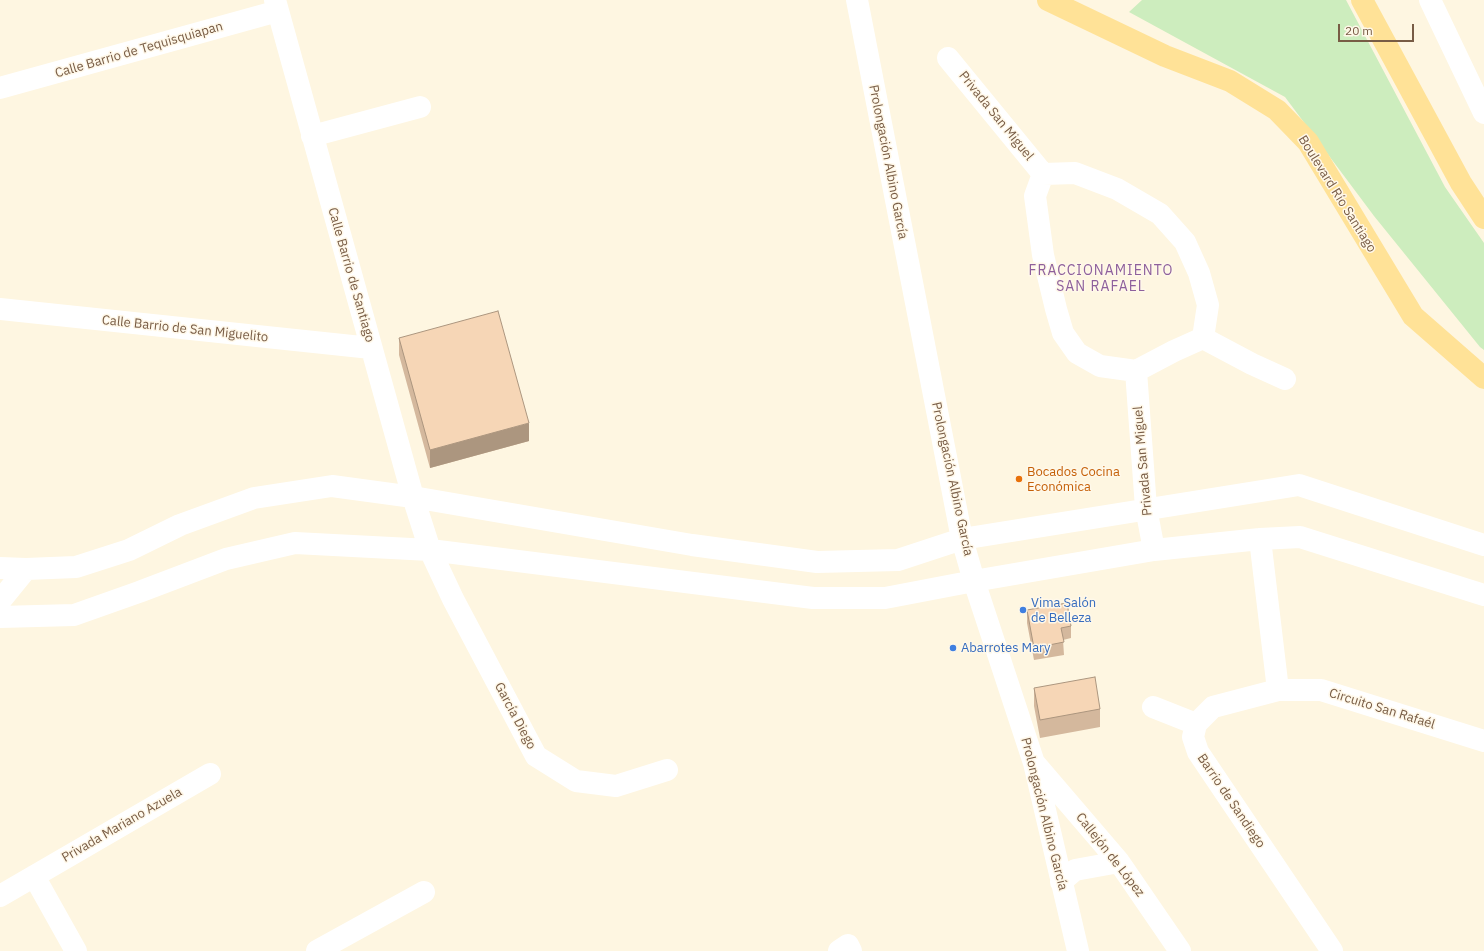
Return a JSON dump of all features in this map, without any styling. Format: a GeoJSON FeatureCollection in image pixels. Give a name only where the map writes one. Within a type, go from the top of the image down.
{"type":"FeatureCollection","features":[{"type":"Feature","properties":{"kind":"main road"},"geometry":{"type":"LineString","coordinates":[[1362,0],[1461,183],[1484,218]]}},
{"type":"Feature","properties":{"kind":"main road","name":"Boulevard Río Santiago"},"geometry":{"type":"LineString","coordinates":[[1056,1],[1165,56],[1230,81],[1277,110],[1308,142],[1413,316],[1484,378]]}},
{"type":"Feature","properties":{"kind":"street","name":"Prolongación Albino García"},"geometry":{"type":"LineString","coordinates":[[857,0],[962,538],[974,581],[1034,763],[1078,951]]}},
{"type":"Feature","properties":{"kind":"street"},"geometry":{"type":"LineString","coordinates":[[1430,0],[1484,113]]}},
{"type":"Feature","properties":{"kind":"street","name":"Calle Barrio de Tequisquiapan"},"geometry":{"type":"LineString","coordinates":[[0,88],[276,6]]}},
{"type":"Feature","properties":{"kind":"street","name":"Calle Barrio de Santiago"},"geometry":{"type":"LineString","coordinates":[[276,6],[413,497],[430,550]]}},
{"type":"Feature","properties":{"kind":"street","name":"Privada San Miguel"},"geometry":{"type":"LineString","coordinates":[[948,58],[1043,174]]}},
{"type":"Feature","properties":{"kind":"street"},"geometry":{"type":"LineString","coordinates":[[312,136],[420,107]]}},
{"type":"Feature","properties":{"kind":"street"},"geometry":{"type":"LineString","coordinates":[[1075,173],[1117,189],[1160,214],[1185,242],[1199,273],[1208,306],[1203,338],[1136,371],[1100,366],[1077,353],[1063,333],[1043,255],[1035,196],[1043,174],[1075,173]]}},
{"type":"Feature","properties":{"kind":"street","name":"Calle Barrio de San Miguelito"},"geometry":{"type":"LineString","coordinates":[[0,309],[371,348]]}},
{"type":"Feature","properties":{"kind":"street"},"geometry":{"type":"LineString","coordinates":[[1203,338],[1252,364],[1285,379]]}},
{"type":"Feature","properties":{"kind":"street","name":"Privada San Miguel"},"geometry":{"type":"LineString","coordinates":[[1136,371],[1146,508],[1154,550]]}},
{"type":"Feature","properties":{"kind":"street"},"geometry":{"type":"LineString","coordinates":[[0,568],[26,569],[76,567],[129,550],[180,525],[254,498],[332,486],[413,497],[692,545],[817,562],[898,560],[962,538],[1299,485],[1484,545]]}},
{"type":"Feature","properties":{"kind":"street"},"geometry":{"type":"LineString","coordinates":[[0,617],[74,615],[139,592],[226,558],[295,543],[430,550],[813,598],[885,598],[1154,550],[1300,536],[1484,596]]}},
{"type":"Feature","properties":{"kind":"street"},"geometry":{"type":"LineString","coordinates":[[1153,707],[1196,724],[1213,707],[1278,690],[1260,539]]}},
{"type":"Feature","properties":{"kind":"street","name":"García Diego"},"geometry":{"type":"LineString","coordinates":[[430,550],[452,599],[536,756],[576,782],[616,786],[667,770]]}},
{"type":"Feature","properties":{"kind":"street"},"geometry":{"type":"LineString","coordinates":[[0,601],[26,569]]}},
{"type":"Feature","properties":{"kind":"street","name":"Circuito San Rafaél"},"geometry":{"type":"LineString","coordinates":[[1278,690],[1321,690],[1484,741]]}},
{"type":"Feature","properties":{"kind":"street","name":"Barrio de Sandiego"},"geometry":{"type":"LineString","coordinates":[[1196,724],[1193,737],[1198,752],[1332,951]]}},
{"type":"Feature","properties":{"kind":"street","name":"Callejón de López"},"geometry":{"type":"LineString","coordinates":[[1034,763],[1119,862],[1180,951]]}},
{"type":"Feature","properties":{"kind":"street","name":"Privada Mariano Azuela"},"geometry":{"type":"LineString","coordinates":[[0,896],[210,774]]}},
{"type":"Feature","properties":{"kind":"street"},"geometry":{"type":"LineString","coordinates":[[1061,882],[1075,870],[1119,862]]}},
{"type":"Feature","properties":{"kind":"street"},"geometry":{"type":"LineString","coordinates":[[34,876],[76,951]]}},
{"type":"Feature","properties":{"kind":"street"},"geometry":{"type":"LineString","coordinates":[[317,951],[424,892]]}},
{"type":"Feature","properties":{"kind":"street"},"geometry":{"type":"LineString","coordinates":[[839,951],[848,945],[851,951]]}},
{"type":"Feature","properties":{"kind":"green space"},"geometry":{"type":"Polygon","coordinates":[[[1142,0],[1346,0],[1445,187],[1484,243],[1484,350],[1374,216],[1285,97],[1129,12],[1142,0]]]}},
{"type":"Feature","properties":{"kind":"building"},"geometry":{"type":"Polygon","coordinates":[[[498,311],[529,423],[430,450],[399,338],[498,311]]]}},
{"type":"Feature","properties":{"kind":"building"},"geometry":{"type":"Polygon","coordinates":[[[1067,603],[1071,626],[1061,628],[1064,642],[1034,648],[1027,610],[1067,603]]]}},
{"type":"Feature","properties":{"kind":"building"},"geometry":{"type":"Polygon","coordinates":[[[1095,677],[1100,709],[1040,720],[1034,688],[1095,677]]]}},
{"type":"Feature","properties":{"kind":"place","name":"Bocados Cocina Económica"},"geometry":{"type":"Point","coordinates":[1019,479]}},
{"type":"Feature","properties":{"kind":"place","name":"Vima Salón de Belleza"},"geometry":{"type":"Point","coordinates":[1023,610]}},
{"type":"Feature","properties":{"kind":"place","name":"Abarrotes Mary"},"geometry":{"type":"Point","coordinates":[953,648]}},
{"type":"Feature","properties":{"kind":"district","name":"FRACCIONAMIENTO SAN RAFAEL"},"geometry":{"type":"Point","coordinates":[1101,280]}}]}
